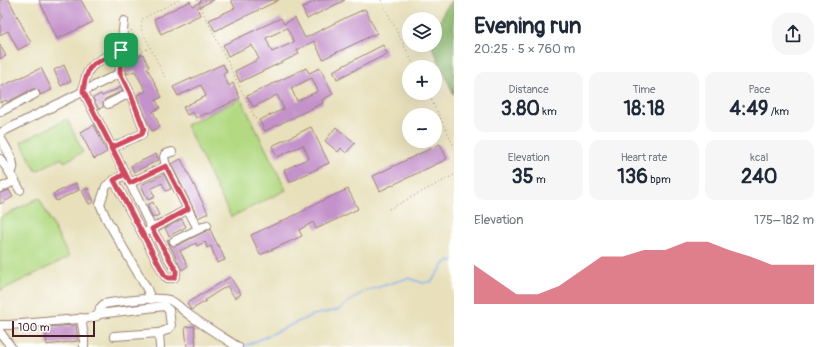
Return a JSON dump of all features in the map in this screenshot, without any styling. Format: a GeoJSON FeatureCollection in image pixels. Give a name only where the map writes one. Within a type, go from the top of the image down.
{"type":"FeatureCollection","features":[{"type":"Feature","properties":{"kind":"lane"},"geometry":{"type":"LineString","coordinates":[[111,148],[142,134],[144,129],[130,93],[120,73],[124,21]]}},
{"type":"Feature","properties":{"kind":"lane"},"geometry":{"type":"LineString","coordinates":[[114,180],[165,276],[168,278],[174,278],[176,270],[152,229],[83,91],[89,69],[94,64],[121,50]]}},
{"type":"Feature","properties":{"kind":"lane"},"geometry":{"type":"LineString","coordinates":[[0,133],[120,73]]}},
{"type":"Feature","properties":{"kind":"lane"},"geometry":{"type":"LineString","coordinates":[[108,104],[130,93]]}},
{"type":"Feature","properties":{"kind":"lane"},"geometry":{"type":"LineString","coordinates":[[0,112],[35,94]]}},
{"type":"Feature","properties":{"kind":"lane"},"geometry":{"type":"LineString","coordinates":[[0,137],[14,165],[13,169],[9,171]]}},
{"type":"Feature","properties":{"kind":"lane"},"geometry":{"type":"LineString","coordinates":[[172,152],[165,154],[164,157],[166,166],[198,229]]}},
{"type":"Feature","properties":{"kind":"lane"},"geometry":{"type":"LineString","coordinates":[[0,159],[20,190]]}},
{"type":"Feature","properties":{"kind":"lane"},"geometry":{"type":"LineString","coordinates":[[130,183],[166,166]]}},
{"type":"Feature","properties":{"kind":"lane"},"geometry":{"type":"LineString","coordinates":[[125,174],[106,186],[100,204],[106,218],[147,288],[151,299]]}},
{"type":"Feature","properties":{"kind":"lane"},"geometry":{"type":"LineString","coordinates":[[0,188],[15,181]]}},
{"type":"Feature","properties":{"kind":"lane"},"geometry":{"type":"LineString","coordinates":[[142,234],[188,209]]}},
{"type":"Feature","properties":{"kind":"lane"},"geometry":{"type":"LineString","coordinates":[[174,241],[207,225]]}},
{"type":"Feature","properties":{"kind":"lane"},"geometry":{"type":"LineString","coordinates":[[99,314],[100,308],[104,304],[151,299],[169,300],[187,314],[238,347]]}},
{"type":"Feature","properties":{"kind":"lane"},"geometry":{"type":"LineString","coordinates":[[11,347],[0,327],[97,316],[99,314],[164,306],[169,310],[171,326],[167,330],[159,333],[114,336]]}},
{"type":"Feature","properties":{"kind":"lane"},"geometry":{"type":"LineString","coordinates":[[81,318],[84,347]]}},
{"type":"Feature","properties":{"kind":"lane"},"geometry":{"type":"LineString","coordinates":[[159,333],[160,347]]}},
{"type":"Feature","properties":{"kind":"path"},"geometry":{"type":"LineString","coordinates":[[165,77],[141,29],[142,19],[179,0]]}},
{"type":"Feature","properties":{"kind":"path"},"geometry":{"type":"LineString","coordinates":[[197,0],[263,134]]}},
{"type":"Feature","properties":{"kind":"path"},"geometry":{"type":"LineString","coordinates":[[382,0],[412,60]]}},
{"type":"Feature","properties":{"kind":"path"},"geometry":{"type":"LineString","coordinates":[[124,21],[126,20],[142,52],[150,47]]}},
{"type":"Feature","properties":{"kind":"path"},"geometry":{"type":"LineString","coordinates":[[431,100],[454,146]]}},
{"type":"Feature","properties":{"kind":"path"},"geometry":{"type":"LineString","coordinates":[[389,209],[454,175]]}},
{"type":"Feature","properties":{"kind":"green space"},"geometry":{"type":"Polygon","coordinates":[[[454,0],[454,95],[442,68],[442,60],[438,60],[435,52],[442,52],[442,17],[444,11],[454,0]]]}},
{"type":"Feature","properties":{"kind":"green space"},"geometry":{"type":"Polygon","coordinates":[[[241,99],[286,190],[231,217],[186,125],[241,99]]]}},
{"type":"Feature","properties":{"kind":"green space"},"geometry":{"type":"Polygon","coordinates":[[[67,119],[83,152],[64,162],[62,158],[36,171],[21,142],[67,119]]]}},
{"type":"Feature","properties":{"kind":"green space"},"geometry":{"type":"Polygon","coordinates":[[[39,198],[69,257],[0,291],[0,218],[39,198]]]}},
{"type":"Feature","properties":{"kind":"building"},"geometry":{"type":"Polygon","coordinates":[[[0,0],[9,0],[31,43],[18,50],[8,31],[0,35],[0,19],[3,17],[0,12],[0,0]]]}},
{"type":"Feature","properties":{"kind":"building"},"geometry":{"type":"Polygon","coordinates":[[[39,0],[81,0],[93,22],[57,39],[39,0]]]}},
{"type":"Feature","properties":{"kind":"building"},"geometry":{"type":"Polygon","coordinates":[[[200,0],[214,0],[197,8],[200,15],[161,34],[154,19],[190,1],[192,6],[201,2],[200,0]]]}},
{"type":"Feature","properties":{"kind":"building"},"geometry":{"type":"Polygon","coordinates":[[[231,0],[279,0],[215,31],[209,20],[235,8],[231,0]]]}},
{"type":"Feature","properties":{"kind":"building"},"geometry":{"type":"Polygon","coordinates":[[[317,0],[345,0],[307,19],[302,8],[317,0]]]}},
{"type":"Feature","properties":{"kind":"building"},"geometry":{"type":"Polygon","coordinates":[[[365,9],[377,33],[323,59],[314,41],[297,50],[299,54],[240,82],[235,71],[259,59],[252,45],[228,56],[223,45],[281,18],[284,24],[295,18],[305,38],[365,9]],[[287,28],[266,38],[272,52],[294,42],[287,28]]]}},
{"type":"Feature","properties":{"kind":"building"},"geometry":{"type":"Polygon","coordinates":[[[0,45],[6,56],[0,59],[0,45]]]}},
{"type":"Feature","properties":{"kind":"building"},"geometry":{"type":"Polygon","coordinates":[[[383,45],[387,54],[337,79],[333,71],[383,45]]]}},
{"type":"Feature","properties":{"kind":"building"},"geometry":{"type":"Polygon","coordinates":[[[143,54],[149,67],[147,68],[162,97],[156,100],[160,108],[153,111],[160,127],[152,131],[137,95],[146,91],[135,71],[127,74],[126,71],[126,64],[131,62],[130,60],[143,54]]]}},
{"type":"Feature","properties":{"kind":"building"},"geometry":{"type":"Polygon","coordinates":[[[223,64],[227,72],[223,74],[229,86],[233,83],[240,98],[208,114],[207,113],[196,118],[193,112],[187,115],[183,107],[206,96],[201,85],[178,96],[173,87],[223,64]]]}},
{"type":"Feature","properties":{"kind":"building"},"geometry":{"type":"Polygon","coordinates":[[[64,65],[71,81],[61,86],[54,70],[64,65]]]}},
{"type":"Feature","properties":{"kind":"building"},"geometry":{"type":"Polygon","coordinates":[[[41,68],[52,90],[40,95],[38,90],[33,89],[7,102],[6,100],[0,103],[0,87],[41,68]]]}},
{"type":"Feature","properties":{"kind":"building"},"geometry":{"type":"Polygon","coordinates":[[[306,68],[309,73],[320,68],[333,94],[322,100],[323,103],[265,131],[259,120],[284,109],[277,95],[253,107],[247,96],[306,68]],[[312,78],[291,88],[297,101],[318,91],[312,78]]]}},
{"type":"Feature","properties":{"kind":"building"},"geometry":{"type":"Polygon","coordinates":[[[121,87],[123,91],[105,99],[103,107],[99,109],[93,98],[101,94],[102,96],[121,87]]]}},
{"type":"Feature","properties":{"kind":"building"},"geometry":{"type":"Polygon","coordinates":[[[94,125],[107,152],[94,159],[80,132],[94,125]]]}},
{"type":"Feature","properties":{"kind":"building"},"geometry":{"type":"Polygon","coordinates":[[[311,127],[329,163],[290,182],[284,170],[309,158],[303,145],[277,157],[272,146],[311,127]]]}},
{"type":"Feature","properties":{"kind":"building"},"geometry":{"type":"Polygon","coordinates":[[[336,127],[355,143],[346,153],[341,148],[338,152],[325,141],[336,127]]]}},
{"type":"Feature","properties":{"kind":"building"},"geometry":{"type":"Polygon","coordinates":[[[432,148],[442,148],[447,159],[380,191],[373,176],[432,148]]]}},
{"type":"Feature","properties":{"kind":"building"},"geometry":{"type":"Polygon","coordinates":[[[156,154],[159,160],[134,172],[131,166],[156,154]]]}},
{"type":"Feature","properties":{"kind":"building"},"geometry":{"type":"Polygon","coordinates":[[[181,159],[208,213],[198,218],[171,164],[181,159]]]}},
{"type":"Feature","properties":{"kind":"building"},"geometry":{"type":"Polygon","coordinates":[[[164,174],[171,189],[166,191],[162,183],[151,189],[155,197],[148,200],[141,185],[164,174]]]}},
{"type":"Feature","properties":{"kind":"building"},"geometry":{"type":"Polygon","coordinates":[[[76,183],[79,190],[56,201],[53,194],[76,183]]]}},
{"type":"Feature","properties":{"kind":"building"},"geometry":{"type":"Polygon","coordinates":[[[88,188],[94,202],[89,204],[82,191],[88,188]]]}},
{"type":"Feature","properties":{"kind":"building"},"geometry":{"type":"Polygon","coordinates":[[[348,189],[358,209],[316,229],[313,222],[299,230],[302,236],[260,255],[251,235],[348,189]]]}},
{"type":"Feature","properties":{"kind":"building"},"geometry":{"type":"Polygon","coordinates":[[[9,190],[13,197],[0,204],[0,193],[9,190]]]}},
{"type":"Feature","properties":{"kind":"building"},"geometry":{"type":"Polygon","coordinates":[[[153,202],[159,215],[153,218],[147,205],[153,202]]]}},
{"type":"Feature","properties":{"kind":"building"},"geometry":{"type":"Polygon","coordinates":[[[182,219],[186,227],[169,236],[165,228],[182,219]]]}},
{"type":"Feature","properties":{"kind":"building"},"geometry":{"type":"Polygon","coordinates":[[[210,229],[225,260],[217,263],[211,246],[207,248],[205,242],[197,246],[196,243],[180,251],[188,266],[182,270],[167,240],[169,239],[169,243],[171,245],[176,246],[210,229]]]}},
{"type":"Feature","properties":{"kind":"building"},"geometry":{"type":"Polygon","coordinates":[[[230,277],[241,294],[235,298],[227,286],[191,310],[187,303],[230,277]]]}},
{"type":"Feature","properties":{"kind":"building"},"geometry":{"type":"Polygon","coordinates":[[[76,325],[78,341],[47,345],[45,327],[76,325]]]}},
{"type":"Feature","properties":{"kind":"building"},"geometry":{"type":"Polygon","coordinates":[[[194,326],[196,346],[187,347],[185,327],[194,326]]]}},
{"type":"Feature","properties":{"kind":"waterway"},"geometry":{"type":"LineString","coordinates":[[243,347],[313,315],[338,310],[363,292],[408,278],[423,283],[432,281],[445,263],[454,260]]}},
{"type":"Feature","properties":{"kind":"route"},"geometry":{"type":"LineString","coordinates":[[121,50],[94,64],[89,69],[83,91],[111,148],[130,183],[166,166],[188,209],[152,229],[176,270],[174,278],[168,278],[165,276],[114,180],[125,174],[111,148],[142,134],[144,129],[130,93],[120,73],[121,50]]}}]}
